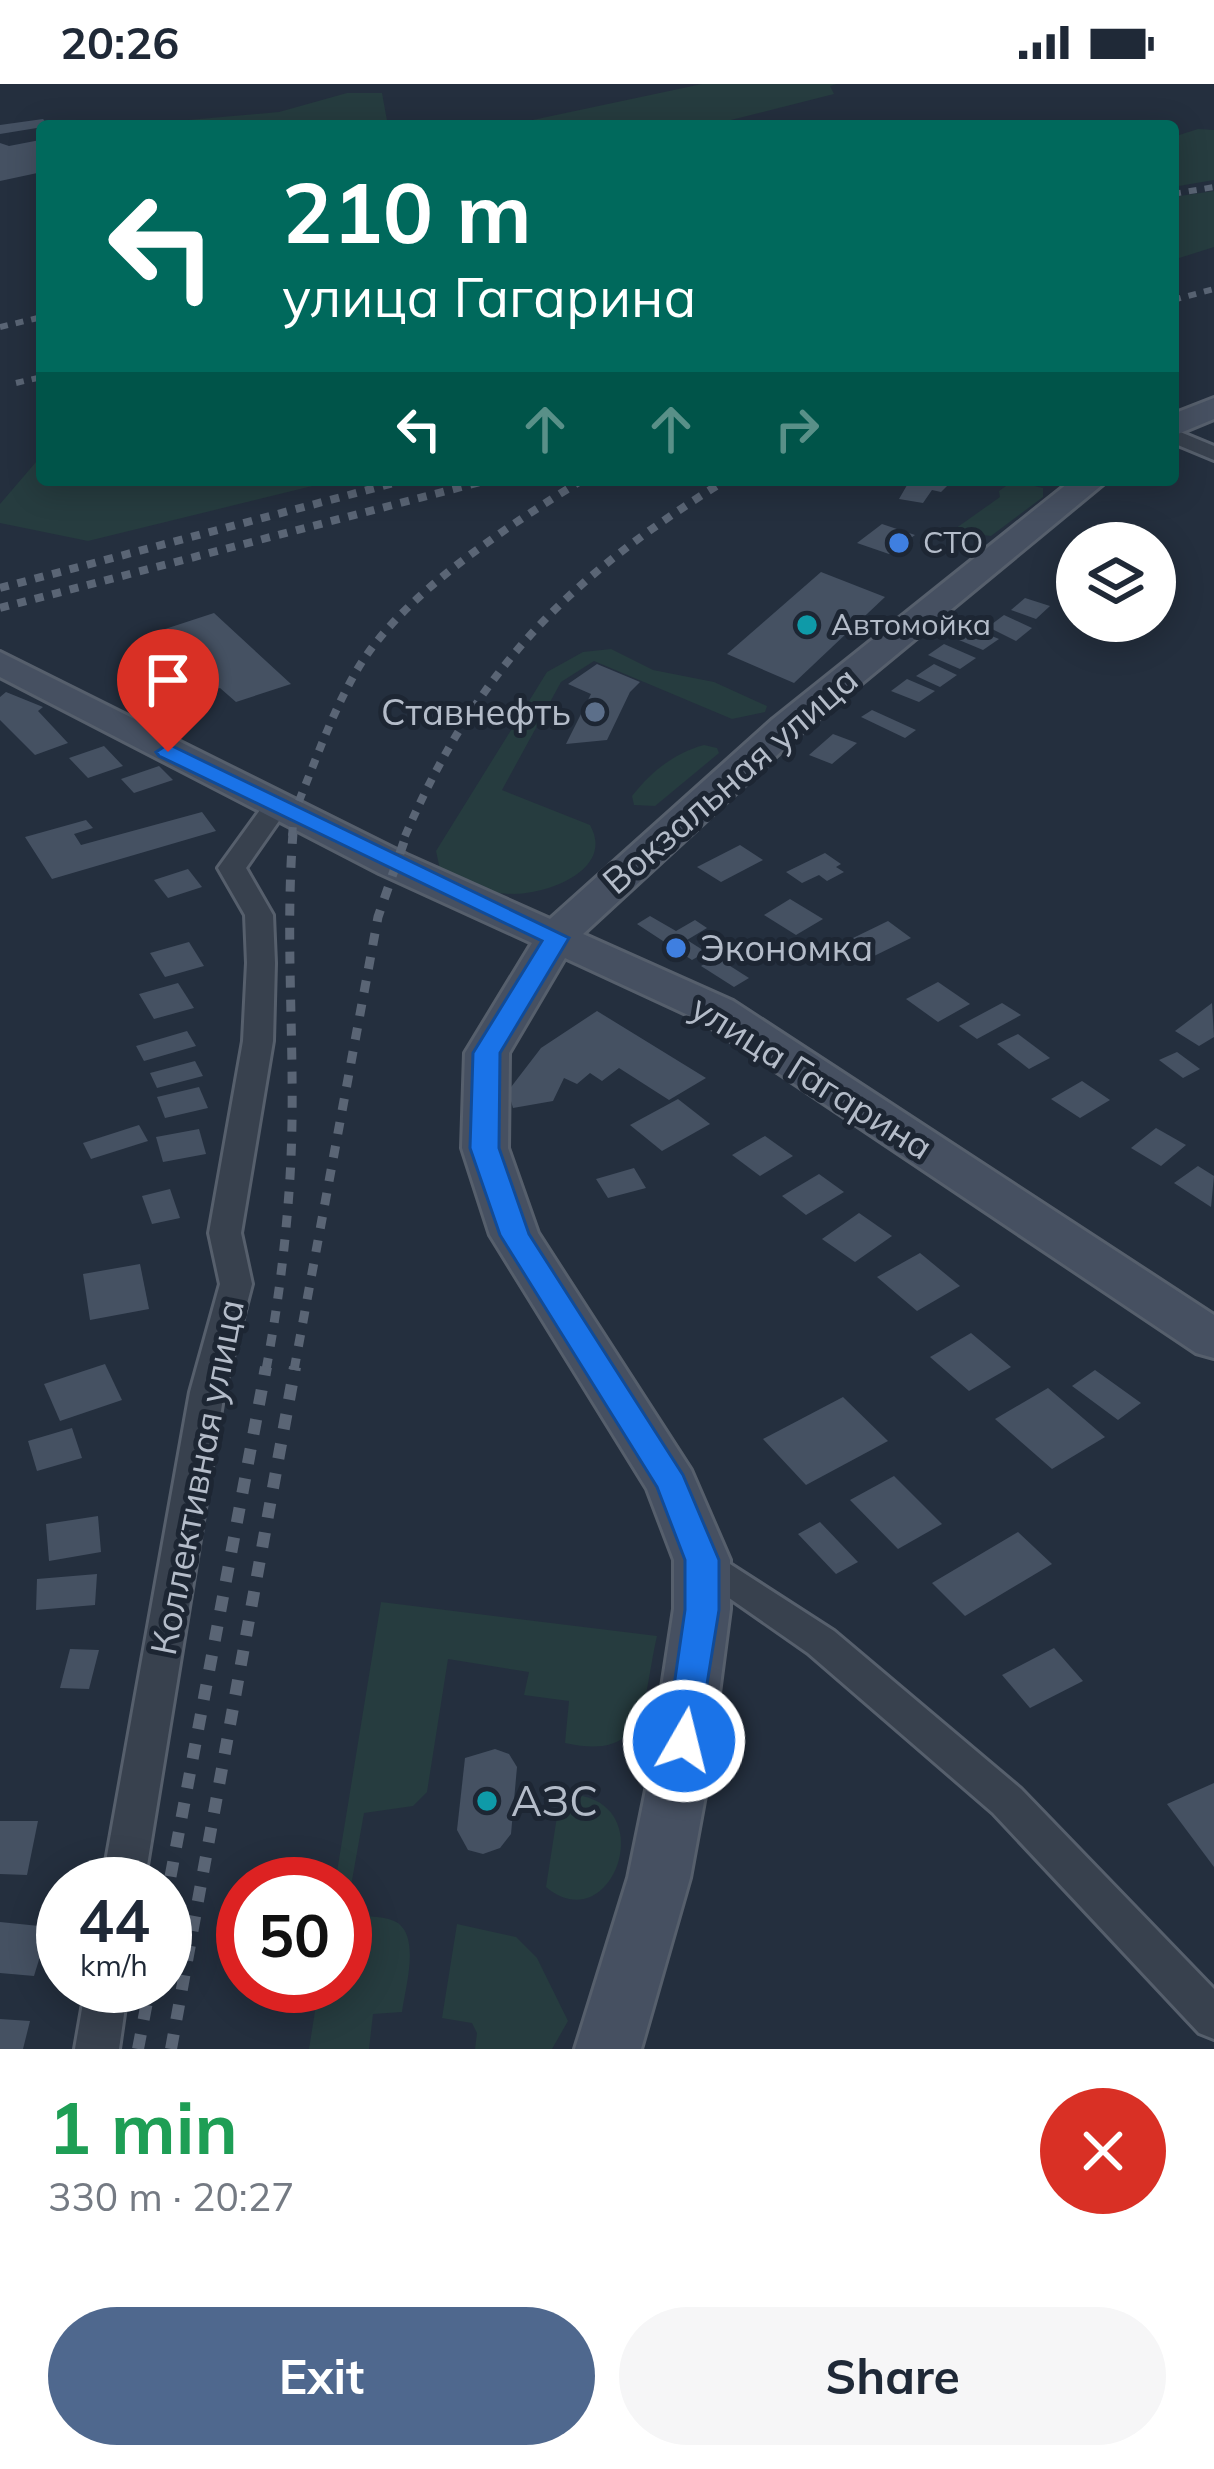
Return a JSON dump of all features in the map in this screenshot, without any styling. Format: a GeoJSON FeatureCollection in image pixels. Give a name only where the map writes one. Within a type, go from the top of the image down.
{"type":"FeatureCollection","features":[{"type":"Feature","properties":{"kind":"main road"},"geometry":{"type":"LineString","coordinates":[[1179,427],[1214,407]]}},
{"type":"Feature","properties":{"kind":"main road","name":"Вокзальная улица"},"geometry":{"type":"LineString","coordinates":[[702,1560],[672,1484],[514,1235],[484,1148],[487,1053],[574,919],[785,728],[1085,486]]}},
{"type":"Feature","properties":{"kind":"main road","name":"улица Гагарина"},"geometry":{"type":"LineString","coordinates":[[0,663],[277,805],[574,919],[1214,1340]]}},
{"type":"Feature","properties":{"kind":"main road"},"geometry":{"type":"LineString","coordinates":[[608,2049],[648,1918],[677,1785],[702,1610],[702,1560]]}},
{"type":"Feature","properties":{"kind":"street"},"geometry":{"type":"LineString","coordinates":[[1179,434],[1214,454]]}},
{"type":"Feature","properties":{"kind":"street","name":"Коллективная улица"},"geometry":{"type":"LineString","coordinates":[[128,1857],[207,1392],[236,1284],[226,1233],[258,1041],[262,963],[259,915],[232,868],[277,805]]}},
{"type":"Feature","properties":{"kind":"street"},"geometry":{"type":"LineString","coordinates":[[702,1560],[820,1642],[1006,1801],[1214,2019]]}},
{"type":"Feature","properties":{"kind":"street"},"geometry":{"type":"LineString","coordinates":[[97,2049],[102,2013]]}},
{"type":"Feature","properties":{"kind":"green space"},"geometry":{"type":"Polygon","coordinates":[[[702,84],[837,84],[830,86],[834,94],[731,120],[533,120],[702,84]]]}},
{"type":"Feature","properties":{"kind":"green space"},"geometry":{"type":"Polygon","coordinates":[[[347,93],[382,93],[387,120],[188,120],[279,112],[347,93]]]}},
{"type":"Feature","properties":{"kind":"green space"},"geometry":{"type":"Polygon","coordinates":[[[1214,130],[1214,180],[1179,186],[1179,135],[1214,130]]]}},
{"type":"Feature","properties":{"kind":"green space"},"geometry":{"type":"Polygon","coordinates":[[[1214,191],[1214,247],[1179,258],[1179,196],[1214,191]]]}},
{"type":"Feature","properties":{"kind":"green space"},"geometry":{"type":"Polygon","coordinates":[[[36,462],[36,486],[313,486],[88,541],[0,523],[0,504],[36,462]]]}},
{"type":"Feature","properties":{"kind":"green space"},"geometry":{"type":"Polygon","coordinates":[[[1006,486],[1034,486],[1043,488],[1043,497],[991,536],[952,531],[1000,497],[999,491],[1006,486]]]}},
{"type":"Feature","properties":{"kind":"green space"},"geometry":{"type":"Polygon","coordinates":[[[611,649],[653,670],[714,682],[767,706],[765,712],[732,719],[594,661],[561,682],[502,790],[590,825],[594,854],[586,866],[560,884],[514,894],[476,888],[441,874],[436,851],[547,672],[583,652],[611,649]]]}},
{"type":"Feature","properties":{"kind":"green space"},"geometry":{"type":"Polygon","coordinates":[[[704,745],[719,753],[655,806],[634,805],[632,796],[655,771],[704,745]]]}},
{"type":"Feature","properties":{"kind":"green space"},"geometry":{"type":"Polygon","coordinates":[[[381,1602],[657,1636],[637,1721],[628,1735],[593,1747],[565,1743],[569,1701],[524,1695],[529,1672],[448,1659],[427,1792],[413,1806],[364,1813],[356,1857],[339,1857],[381,1602]]]}},
{"type":"Feature","properties":{"kind":"green space"},"geometry":{"type":"Polygon","coordinates":[[[577,1795],[602,1805],[617,1822],[621,1844],[617,1866],[606,1885],[590,1897],[569,1899],[546,1887],[560,1797],[577,1795]]]}},
{"type":"Feature","properties":{"kind":"green space"},"geometry":{"type":"Polygon","coordinates":[[[372,1917],[403,1927],[410,1962],[402,2012],[373,2014],[369,2049],[309,2049],[315,2013],[372,2013],[372,1917]]]}},
{"type":"Feature","properties":{"kind":"green space"},"geometry":{"type":"Polygon","coordinates":[[[457,1924],[516,1937],[537,1958],[568,2021],[552,2049],[475,2049],[477,2033],[472,2023],[442,2018],[457,1924]]]}},
{"type":"Feature","properties":{"kind":"building"},"geometry":{"type":"Polygon","coordinates":[[[43,119],[44,120],[36,120],[36,128],[0,134],[0,125],[43,119]]]}},
{"type":"Feature","properties":{"kind":"building"},"geometry":{"type":"Polygon","coordinates":[[[36,141],[36,173],[0,181],[0,143],[36,141]]]}},
{"type":"Feature","properties":{"kind":"building"},"geometry":{"type":"Polygon","coordinates":[[[907,486],[947,486],[941,492],[932,490],[923,503],[899,499],[907,486]]]}},
{"type":"Feature","properties":{"kind":"building"},"geometry":{"type":"Polygon","coordinates":[[[882,524],[915,535],[889,554],[857,543],[882,524]]]}},
{"type":"Feature","properties":{"kind":"building","name":"Автомойка"},"geometry":{"type":"Polygon","coordinates":[[[821,572],[885,597],[794,683],[727,654],[821,572]]]}},
{"type":"Feature","properties":{"kind":"building"},"geometry":{"type":"Polygon","coordinates":[[[1025,598],[1050,606],[1036,619],[1011,610],[1025,598]]]}},
{"type":"Feature","properties":{"kind":"building"},"geometry":{"type":"Polygon","coordinates":[[[214,613],[291,684],[236,702],[220,688],[209,691],[172,656],[185,652],[162,630],[214,613]]]}},
{"type":"Feature","properties":{"kind":"building"},"geometry":{"type":"Polygon","coordinates":[[[1004,615],[1032,628],[1016,641],[988,627],[1004,615]]]}},
{"type":"Feature","properties":{"kind":"building"},"geometry":{"type":"Polygon","coordinates":[[[975,629],[999,639],[983,650],[959,640],[975,629]]]}},
{"type":"Feature","properties":{"kind":"building"},"geometry":{"type":"Polygon","coordinates":[[[944,644],[976,658],[960,669],[928,655],[944,644]]]}},
{"type":"Feature","properties":{"kind":"building"},"geometry":{"type":"Polygon","coordinates":[[[597,664],[640,682],[630,692],[607,740],[566,744],[591,694],[568,684],[597,664]]]}},
{"type":"Feature","properties":{"kind":"building"},"geometry":{"type":"Polygon","coordinates":[[[934,664],[957,675],[940,687],[916,676],[934,664]]]}},
{"type":"Feature","properties":{"kind":"building"},"geometry":{"type":"Polygon","coordinates":[[[907,679],[935,691],[919,702],[891,691],[907,679]]]}},
{"type":"Feature","properties":{"kind":"building"},"geometry":{"type":"Polygon","coordinates":[[[6,692],[43,707],[38,711],[68,743],[35,755],[0,720],[0,697],[6,692]]]}},
{"type":"Feature","properties":{"kind":"building"},"geometry":{"type":"Polygon","coordinates":[[[872,710],[916,730],[905,738],[861,717],[872,710]]]}},
{"type":"Feature","properties":{"kind":"building"},"geometry":{"type":"Polygon","coordinates":[[[833,734],[857,743],[832,764],[809,755],[833,734]]]}},
{"type":"Feature","properties":{"kind":"building"},"geometry":{"type":"Polygon","coordinates":[[[104,746],[123,766],[88,778],[69,758],[104,746]]]}},
{"type":"Feature","properties":{"kind":"building"},"geometry":{"type":"Polygon","coordinates":[[[159,766],[173,780],[134,793],[121,779],[159,766]]]}},
{"type":"Feature","properties":{"kind":"building"},"geometry":{"type":"Polygon","coordinates":[[[202,812],[216,831],[52,879],[25,837],[86,820],[93,828],[74,834],[81,845],[202,812]]]}},
{"type":"Feature","properties":{"kind":"building"},"geometry":{"type":"Polygon","coordinates":[[[740,845],[763,860],[721,882],[697,867],[740,845]]]}},
{"type":"Feature","properties":{"kind":"building"},"geometry":{"type":"Polygon","coordinates":[[[825,853],[844,872],[827,881],[819,875],[802,883],[786,872],[825,853]]]}},
{"type":"Feature","properties":{"kind":"building"},"geometry":{"type":"Polygon","coordinates":[[[188,869],[202,887],[168,898],[154,880],[188,869]]]}},
{"type":"Feature","properties":{"kind":"building"},"geometry":{"type":"Polygon","coordinates":[[[790,899],[823,919],[796,935],[764,915],[790,899]]]}},
{"type":"Feature","properties":{"kind":"building"},"geometry":{"type":"Polygon","coordinates":[[[650,916],[676,931],[695,920],[707,928],[687,940],[706,952],[692,960],[637,924],[650,916]]]}},
{"type":"Feature","properties":{"kind":"building"},"geometry":{"type":"Polygon","coordinates":[[[888,921],[911,938],[874,956],[851,939],[888,921]]]}},
{"type":"Feature","properties":{"kind":"building"},"geometry":{"type":"Polygon","coordinates":[[[189,942],[204,966],[165,977],[150,953],[189,942]]]}},
{"type":"Feature","properties":{"kind":"building"},"geometry":{"type":"Polygon","coordinates":[[[716,957],[749,978],[734,987],[701,966],[716,957]]]}},
{"type":"Feature","properties":{"kind":"building"},"geometry":{"type":"Polygon","coordinates":[[[938,982],[970,1004],[938,1022],[906,999],[938,982]]]}},
{"type":"Feature","properties":{"kind":"building"},"geometry":{"type":"Polygon","coordinates":[[[178,983],[194,1008],[154,1019],[139,994],[178,983]]]}},
{"type":"Feature","properties":{"kind":"building"},"geometry":{"type":"Polygon","coordinates":[[[1002,1003],[1021,1015],[977,1039],[959,1026],[1002,1003]]]}},
{"type":"Feature","properties":{"kind":"building"},"geometry":{"type":"Polygon","coordinates":[[[1212,1003],[1214,1037],[1199,1046],[1175,1031],[1212,1003]]]}},
{"type":"Feature","properties":{"kind":"building"},"geometry":{"type":"Polygon","coordinates":[[[597,1011],[706,1078],[669,1100],[619,1068],[602,1081],[590,1073],[577,1084],[564,1078],[553,1101],[513,1108],[508,1091],[541,1048],[597,1011]]]}},
{"type":"Feature","properties":{"kind":"building"},"geometry":{"type":"Polygon","coordinates":[[[187,1031],[196,1046],[144,1061],[136,1046],[187,1031]]]}},
{"type":"Feature","properties":{"kind":"building"},"geometry":{"type":"Polygon","coordinates":[[[1018,1034],[1050,1058],[1029,1069],[997,1044],[1018,1034]]]}},
{"type":"Feature","properties":{"kind":"building"},"geometry":{"type":"Polygon","coordinates":[[[1177,1052],[1200,1069],[1183,1078],[1159,1060],[1177,1052]]]}},
{"type":"Feature","properties":{"kind":"building"},"geometry":{"type":"Polygon","coordinates":[[[195,1061],[203,1076],[157,1088],[150,1073],[195,1061]]]}},
{"type":"Feature","properties":{"kind":"building"},"geometry":{"type":"Polygon","coordinates":[[[1082,1081],[1110,1100],[1080,1118],[1051,1099],[1082,1081]]]}},
{"type":"Feature","properties":{"kind":"building"},"geometry":{"type":"Polygon","coordinates":[[[199,1087],[208,1108],[165,1118],[157,1097],[199,1087]]]}},
{"type":"Feature","properties":{"kind":"building"},"geometry":{"type":"Polygon","coordinates":[[[678,1099],[710,1124],[662,1151],[630,1125],[678,1099]]]}},
{"type":"Feature","properties":{"kind":"building"},"geometry":{"type":"Polygon","coordinates":[[[139,1125],[148,1141],[91,1159],[83,1143],[139,1125]]]}},
{"type":"Feature","properties":{"kind":"building"},"geometry":{"type":"Polygon","coordinates":[[[1156,1128],[1186,1145],[1161,1166],[1131,1148],[1156,1128]]]}},
{"type":"Feature","properties":{"kind":"building"},"geometry":{"type":"Polygon","coordinates":[[[199,1129],[206,1154],[163,1162],[156,1137],[199,1129]]]}},
{"type":"Feature","properties":{"kind":"building"},"geometry":{"type":"Polygon","coordinates":[[[765,1136],[793,1156],[760,1176],[732,1155],[765,1136]]]}},
{"type":"Feature","properties":{"kind":"building"},"geometry":{"type":"Polygon","coordinates":[[[1198,1166],[1214,1176],[1211,1207],[1174,1183],[1198,1166]]]}},
{"type":"Feature","properties":{"kind":"building"},"geometry":{"type":"Polygon","coordinates":[[[634,1168],[646,1188],[608,1198],[596,1179],[634,1168]]]}},
{"type":"Feature","properties":{"kind":"building"},"geometry":{"type":"Polygon","coordinates":[[[819,1174],[844,1192],[806,1215],[782,1196],[819,1174]]]}},
{"type":"Feature","properties":{"kind":"building"},"geometry":{"type":"Polygon","coordinates":[[[170,1189],[180,1218],[152,1224],[142,1196],[170,1189]]]}},
{"type":"Feature","properties":{"kind":"building"},"geometry":{"type":"Polygon","coordinates":[[[859,1213],[892,1236],[855,1262],[822,1239],[859,1213]]]}},
{"type":"Feature","properties":{"kind":"building"},"geometry":{"type":"Polygon","coordinates":[[[920,1253],[960,1286],[917,1311],[877,1277],[920,1253]]]}},
{"type":"Feature","properties":{"kind":"building"},"geometry":{"type":"Polygon","coordinates":[[[140,1264],[149,1309],[90,1320],[83,1274],[140,1264]]]}},
{"type":"Feature","properties":{"kind":"building"},"geometry":{"type":"Polygon","coordinates":[[[971,1333],[1011,1367],[969,1391],[930,1357],[971,1333]]]}},
{"type":"Feature","properties":{"kind":"building"},"geometry":{"type":"Polygon","coordinates":[[[105,1364],[122,1400],[60,1421],[44,1384],[105,1364]]]}},
{"type":"Feature","properties":{"kind":"building"},"geometry":{"type":"Polygon","coordinates":[[[1095,1370],[1141,1403],[1118,1420],[1072,1386],[1095,1370]]]}},
{"type":"Feature","properties":{"kind":"building"},"geometry":{"type":"Polygon","coordinates":[[[1048,1388],[1105,1437],[1052,1469],[995,1419],[1048,1388]]]}},
{"type":"Feature","properties":{"kind":"building"},"geometry":{"type":"Polygon","coordinates":[[[843,1397],[888,1441],[806,1485],[763,1439],[843,1397]]]}},
{"type":"Feature","properties":{"kind":"building"},"geometry":{"type":"Polygon","coordinates":[[[72,1428],[82,1458],[37,1471],[28,1441],[72,1428]]]}},
{"type":"Feature","properties":{"kind":"building"},"geometry":{"type":"Polygon","coordinates":[[[894,1476],[942,1524],[898,1549],[850,1500],[894,1476]]]}},
{"type":"Feature","properties":{"kind":"building"},"geometry":{"type":"Polygon","coordinates":[[[98,1516],[101,1552],[49,1561],[46,1524],[98,1516]]]}},
{"type":"Feature","properties":{"kind":"building"},"geometry":{"type":"Polygon","coordinates":[[[820,1522],[858,1562],[836,1574],[798,1534],[820,1522]]]}},
{"type":"Feature","properties":{"kind":"building"},"geometry":{"type":"Polygon","coordinates":[[[1018,1532],[1052,1564],[965,1616],[932,1583],[1018,1532]]]}},
{"type":"Feature","properties":{"kind":"building"},"geometry":{"type":"Polygon","coordinates":[[[97,1574],[95,1605],[36,1610],[37,1579],[97,1574]]]}},
{"type":"Feature","properties":{"kind":"building"},"geometry":{"type":"Polygon","coordinates":[[[1054,1648],[1083,1681],[1030,1708],[1002,1675],[1054,1648]]]}},
{"type":"Feature","properties":{"kind":"building"},"geometry":{"type":"Polygon","coordinates":[[[70,1649],[99,1650],[89,1689],[60,1688],[70,1649]]]}},
{"type":"Feature","properties":{"kind":"building","name":"АЗС"},"geometry":{"type":"Polygon","coordinates":[[[495,1749],[509,1754],[517,1767],[511,1834],[500,1848],[483,1854],[468,1850],[457,1830],[465,1758],[495,1749]]]}},
{"type":"Feature","properties":{"kind":"building"},"geometry":{"type":"Polygon","coordinates":[[[1214,1783],[1214,1867],[1167,1804],[1214,1783]]]}},
{"type":"Feature","properties":{"kind":"building"},"geometry":{"type":"Polygon","coordinates":[[[0,1821],[38,1821],[27,1875],[0,1874],[0,1821]]]}},
{"type":"Feature","properties":{"kind":"building"},"geometry":{"type":"Polygon","coordinates":[[[0,1922],[36,1926],[34,1976],[0,1973],[0,1922]]]}},
{"type":"Feature","properties":{"kind":"building"},"geometry":{"type":"Polygon","coordinates":[[[0,2019],[30,2021],[23,2049],[0,2049],[0,2019]]]}},
{"type":"Feature","properties":{"kind":"railway"},"geometry":{"type":"LineString","coordinates":[[1179,193],[1214,187]]}},
{"type":"Feature","properties":{"kind":"railway"},"geometry":{"type":"LineString","coordinates":[[1179,298],[1214,289]]}},
{"type":"Feature","properties":{"kind":"railway"},"geometry":{"type":"LineString","coordinates":[[0,327],[36,318]]}},
{"type":"Feature","properties":{"kind":"railway"},"geometry":{"type":"LineString","coordinates":[[16,383],[36,378]]}},
{"type":"Feature","properties":{"kind":"railway"},"geometry":{"type":"LineString","coordinates":[[0,588],[382,486]]}},
{"type":"Feature","properties":{"kind":"railway"},"geometry":{"type":"LineString","coordinates":[[0,608],[465,486]]}},
{"type":"Feature","properties":{"kind":"railway"},"geometry":{"type":"LineString","coordinates":[[292,836],[294,813],[329,727],[372,647],[455,566],[573,486]]}},
{"type":"Feature","properties":{"kind":"railway"},"geometry":{"type":"LineString","coordinates":[[405,836],[465,722],[535,630],[621,552],[717,486]]}},
{"type":"Feature","properties":{"kind":"railway"},"geometry":{"type":"LineString","coordinates":[[266,1370],[290,1177],[293,833]]}},
{"type":"Feature","properties":{"kind":"railway"},"geometry":{"type":"LineString","coordinates":[[294,1370],[378,917],[407,833]]}},
{"type":"Feature","properties":{"kind":"railway"},"geometry":{"type":"LineString","coordinates":[[174,1857],[266,1367]]}},
{"type":"Feature","properties":{"kind":"railway"},"geometry":{"type":"LineString","coordinates":[[171,2049],[295,1367]]}},
{"type":"Feature","properties":{"kind":"railway"},"geometry":{"type":"LineString","coordinates":[[138,2049],[145,2013]]}},
{"type":"Feature","properties":{"kind":"place","name":"СТО"},"geometry":{"type":"Point","coordinates":[899,543]}},
{"type":"Feature","properties":{"kind":"place","name":"Автомойка"},"geometry":{"type":"Point","coordinates":[807,625]}},
{"type":"Feature","properties":{"kind":"place","name":"Ставнефть"},"geometry":{"type":"Point","coordinates":[595,712]}},
{"type":"Feature","properties":{"kind":"place","name":"Экономка"},"geometry":{"type":"Point","coordinates":[676,948]}},
{"type":"Feature","properties":{"kind":"place","name":"АЗС"},"geometry":{"type":"Point","coordinates":[487,1801]}},
{"type":"Feature","properties":{"kind":"route"},"geometry":{"type":"LineString","coordinates":[[168,752],[556,938],[487,1053],[484,1148],[514,1235],[672,1484],[702,1560],[702,1610],[684,1741]]}}]}
